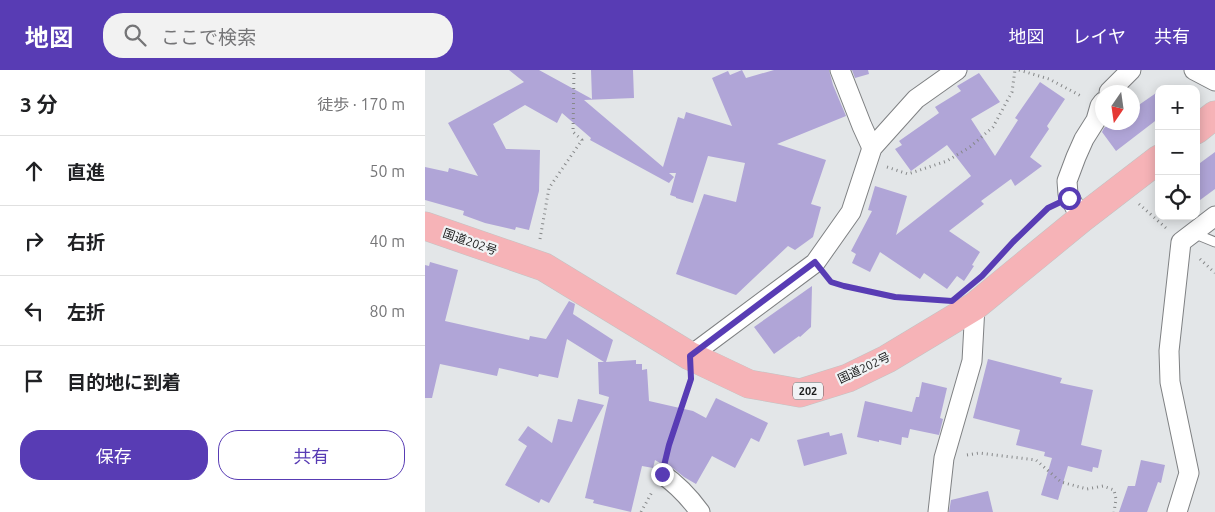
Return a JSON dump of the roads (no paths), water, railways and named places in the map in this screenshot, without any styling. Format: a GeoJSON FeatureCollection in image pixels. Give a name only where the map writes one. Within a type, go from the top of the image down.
{"type":"FeatureCollection","features":[{"type":"Feature","properties":{"kind":"highway"},"geometry":{"type":"LineString","coordinates":[[1200,127],[1215,115]]}},
{"type":"Feature","properties":{"kind":"highway","name":"国道202号"},"geometry":{"type":"LineString","coordinates":[[425,226],[544,268],[690,356],[749,384],[800,393],[847,378],[887,359],[975,306],[1075,208],[1121,189],[1155,162]]}},
{"type":"Feature","properties":{"kind":"street"},"geometry":{"type":"LineString","coordinates":[[840,70],[862,126],[869,154]]}},
{"type":"Feature","properties":{"kind":"street"},"geometry":{"type":"LineString","coordinates":[[690,356],[815,262],[851,212],[869,154],[916,99],[957,70]]}},
{"type":"Feature","properties":{"kind":"street"},"geometry":{"type":"LineString","coordinates":[[1118,85],[1131,70]]}},
{"type":"Feature","properties":{"kind":"street"},"geometry":{"type":"LineString","coordinates":[[1194,70],[1215,81]]}},
{"type":"Feature","properties":{"kind":"street"},"geometry":{"type":"LineString","coordinates":[[1075,208],[1068,194],[1067,181],[1075,157],[1095,122]]}},
{"type":"Feature","properties":{"kind":"street"},"geometry":{"type":"LineString","coordinates":[[1177,512],[1189,473],[1169,382],[1169,351],[1187,237],[1215,216]]}},
{"type":"Feature","properties":{"kind":"street"},"geometry":{"type":"LineString","coordinates":[[938,512],[944,458],[971,361],[975,306]]}},
{"type":"Feature","properties":{"kind":"street"},"geometry":{"type":"LineString","coordinates":[[662,474],[675,482],[700,512]]}},
{"type":"Feature","properties":{"kind":"lane"},"geometry":{"type":"LineString","coordinates":[[1187,237],[1215,242]]}}]}
